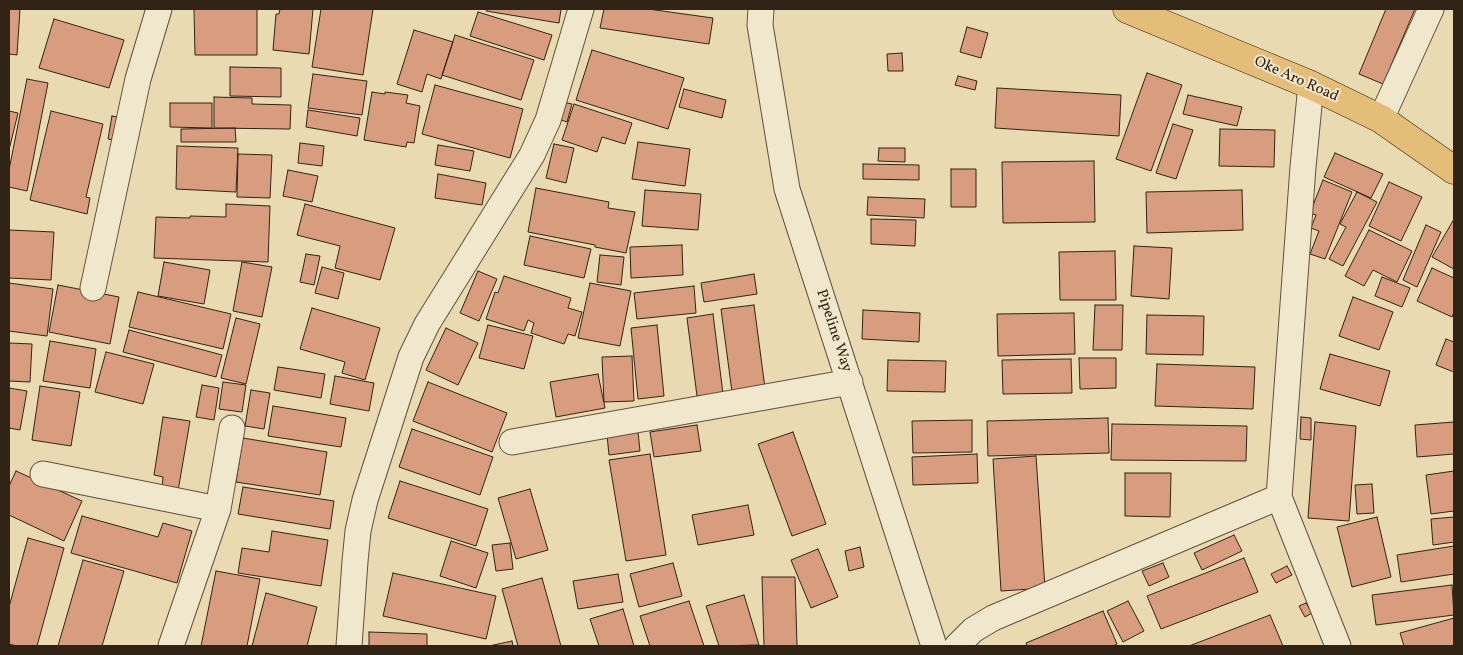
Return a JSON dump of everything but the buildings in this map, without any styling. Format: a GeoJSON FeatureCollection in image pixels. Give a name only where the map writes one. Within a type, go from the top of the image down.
{"type":"FeatureCollection","features":[{"type":"Feature","properties":{"kind":"main road","name":"Oke Aro Road"},"geometry":{"type":"LineString","coordinates":[[1127,9],[1311,85],[1381,119],[1454,170]]}},
{"type":"Feature","properties":{"kind":"street"},"geometry":{"type":"LineString","coordinates":[[93,288],[138,79],[160,9]]}},
{"type":"Feature","properties":{"kind":"street"},"geometry":{"type":"LineString","coordinates":[[349,646],[355,561],[365,500],[411,357],[427,324],[536,146],[548,120],[581,9]]}},
{"type":"Feature","properties":{"kind":"street","name":"Pipeline Way"},"geometry":{"type":"LineString","coordinates":[[761,9],[760,25],[786,189],[934,646]]}},
{"type":"Feature","properties":{"kind":"street"},"geometry":{"type":"LineString","coordinates":[[1381,119],[1431,9]]}},
{"type":"Feature","properties":{"kind":"street"},"geometry":{"type":"LineString","coordinates":[[1311,85],[1303,167],[1279,497],[1338,646]]}},
{"type":"Feature","properties":{"kind":"street"},"geometry":{"type":"LineString","coordinates":[[512,442],[850,382]]}},
{"type":"Feature","properties":{"kind":"street"},"geometry":{"type":"LineString","coordinates":[[171,646],[218,509],[232,428]]}},
{"type":"Feature","properties":{"kind":"street"},"geometry":{"type":"LineString","coordinates":[[43,474],[218,509]]}},
{"type":"Feature","properties":{"kind":"street"},"geometry":{"type":"LineString","coordinates":[[957,646],[973,630],[993,618],[1279,497]]}}]}
